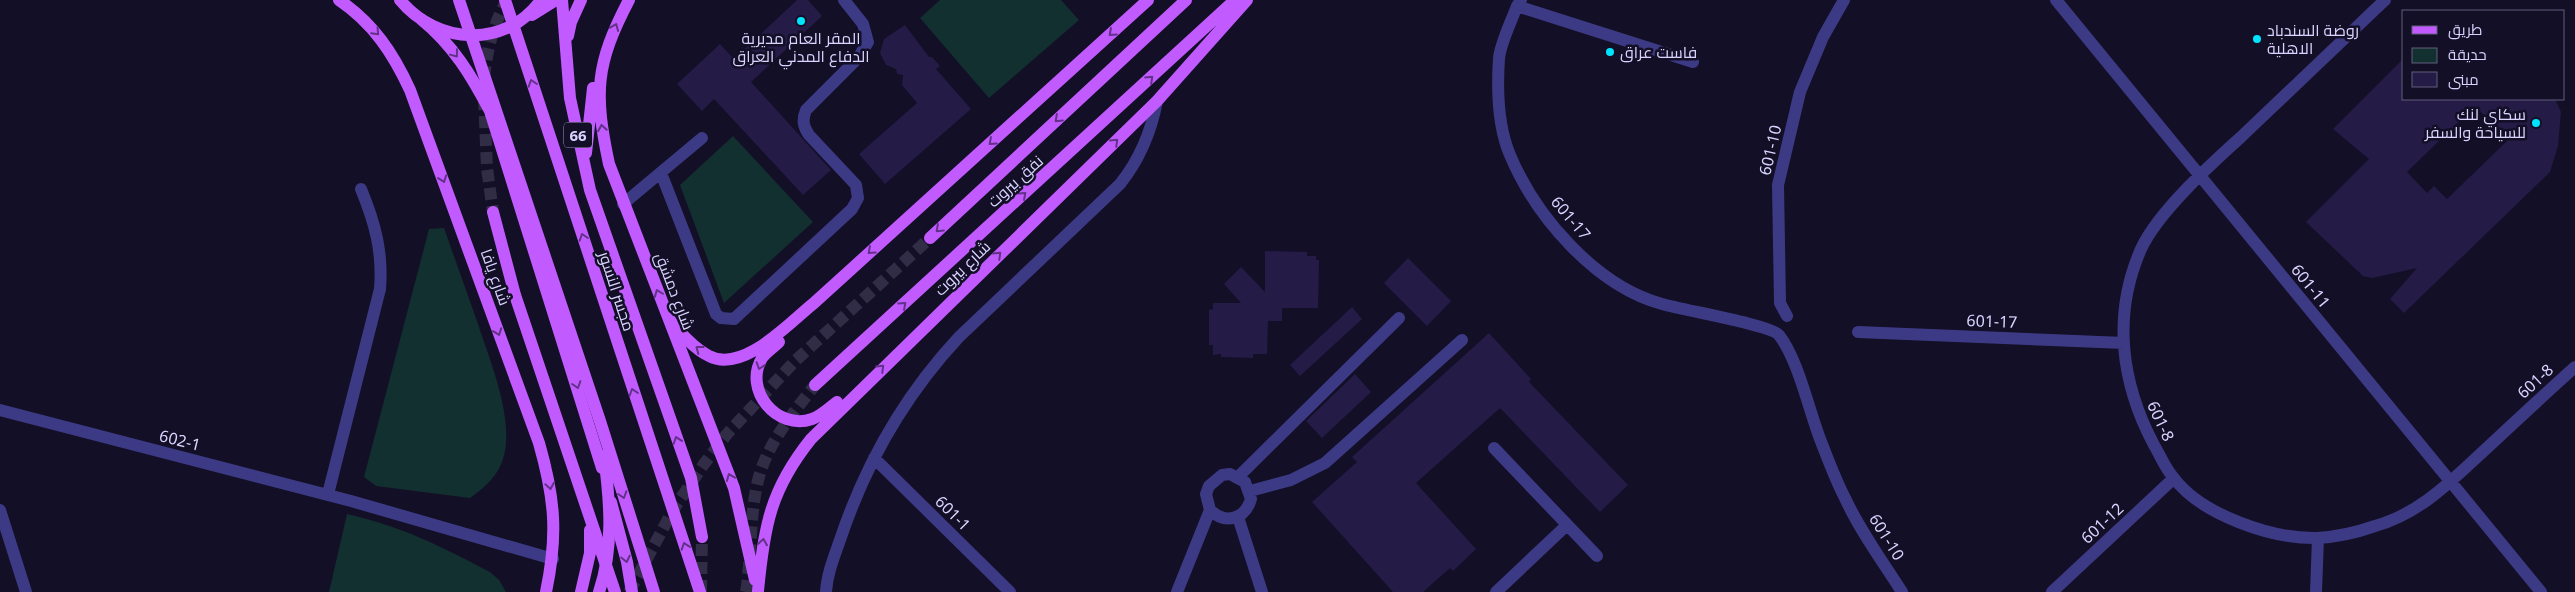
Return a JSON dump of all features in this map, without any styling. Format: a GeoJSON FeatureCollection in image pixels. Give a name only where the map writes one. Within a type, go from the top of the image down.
{"type":"FeatureCollection","features":[{"type":"Feature","properties":{"kind":"main road","name":"شارع يافا"},"geometry":{"type":"LineString","coordinates":[[339,0],[356,11],[382,39],[410,90],[539,443],[550,481],[554,520],[553,559],[546,592]]}},
{"type":"Feature","properties":{"kind":"main road"},"geometry":{"type":"LineString","coordinates":[[400,0],[446,41],[459,58],[490,111],[598,452],[627,562],[632,592]]}},
{"type":"Feature","properties":{"kind":"main road"},"geometry":{"type":"LineString","coordinates":[[460,0],[600,421],[654,592]]}},
{"type":"Feature","properties":{"kind":"main road","name":"مجسر النسور"},"geometry":{"type":"LineString","coordinates":[[505,0],[700,592]]}},
{"type":"Feature","properties":{"kind":"main road"},"geometry":{"type":"LineString","coordinates":[[421,19],[442,31],[470,36],[484,36],[511,27],[523,20],[541,0]]}},
{"type":"Feature","properties":{"kind":"main road"},"geometry":{"type":"LineString","coordinates":[[511,27],[556,0]]}},
{"type":"Feature","properties":{"kind":"main road","name":"66"},"geometry":{"type":"LineString","coordinates":[[562,0],[570,98],[590,190],[691,478],[702,537]]}},
{"type":"Feature","properties":{"kind":"main road"},"geometry":{"type":"LineString","coordinates":[[567,63],[571,22],[580,0]]}},
{"type":"Feature","properties":{"kind":"main road","name":"شارع دمشق"},"geometry":{"type":"LineString","coordinates":[[628,0],[603,56],[599,86],[599,108],[613,175],[734,488],[758,591]]}},
{"type":"Feature","properties":{"kind":"main road"},"geometry":{"type":"LineString","coordinates":[[669,319],[695,347],[709,357],[726,361],[760,348],[814,303],[1148,0]]}},
{"type":"Feature","properties":{"kind":"main road","name":"نفق بيروت"},"geometry":{"type":"LineString","coordinates":[[930,238],[1186,0]]}},
{"type":"Feature","properties":{"kind":"main road","name":"نفق بيروت"},"geometry":{"type":"LineString","coordinates":[[815,385],[1235,0]]}},
{"type":"Feature","properties":{"kind":"main road","name":"شارع بيروت"},"geometry":{"type":"LineString","coordinates":[[758,591],[763,540],[770,512],[780,486],[794,461],[811,439],[861,388],[1157,101],[1247,0]]}},
{"type":"Feature","properties":{"kind":"main road"},"geometry":{"type":"LineString","coordinates":[[590,190],[586,151],[587,130],[593,84],[603,56]]}},
{"type":"Feature","properties":{"kind":"main road"},"geometry":{"type":"LineString","coordinates":[[568,79],[575,104],[587,130],[613,175]]}},
{"type":"Feature","properties":{"kind":"main road"},"geometry":{"type":"LineString","coordinates":[[493,212],[514,295],[615,592]]}},
{"type":"Feature","properties":{"kind":"main road"},"geometry":{"type":"LineString","coordinates":[[814,303],[801,320],[762,358],[758,372],[758,386],[762,400],[771,411],[784,419],[798,422],[812,419],[861,388]]}},
{"type":"Feature","properties":{"kind":"main road"},"geometry":{"type":"LineString","coordinates":[[599,592],[608,554],[610,521],[600,421]]}},
{"type":"Feature","properties":{"kind":"main road"},"geometry":{"type":"LineString","coordinates":[[581,592],[590,553],[590,520]]}},
{"type":"Feature","properties":{"kind":"street"},"geometry":{"type":"LineString","coordinates":[[661,173],[716,314],[721,318],[734,319],[852,209],[858,198],[856,185],[809,134],[804,127],[803,118],[806,110],[858,58],[868,42],[863,24],[844,0]]}},
{"type":"Feature","properties":{"kind":"street","name":"601-10"},"geometry":{"type":"LineString","coordinates":[[1787,316],[1780,303],[1778,185],[1800,92],[1823,38],[1844,0]]}},
{"type":"Feature","properties":{"kind":"street","name":"601-11"},"geometry":{"type":"LineString","coordinates":[[2056,0],[2541,592]]}},
{"type":"Feature","properties":{"kind":"street","name":"601-8"},"geometry":{"type":"LineString","coordinates":[[2385,0],[2200,175],[2163,217],[2142,246],[2132,275],[2124,311],[2124,343],[2128,380],[2138,414],[2173,479],[2195,498],[2234,520],[2257,529],[2318,538],[2376,526],[2422,506],[2575,366]]}},
{"type":"Feature","properties":{"kind":"street"},"geometry":{"type":"LineString","coordinates":[[1519,3],[1693,62]]}},
{"type":"Feature","properties":{"kind":"street","name":"601-17"},"geometry":{"type":"LineString","coordinates":[[1519,3],[1499,56],[1499,93],[1502,125],[1509,154],[1524,184],[1563,238],[1631,293],[1670,306],[1732,321],[1760,325],[1777,333]]}},
{"type":"Feature","properties":{"kind":"street"},"geometry":{"type":"LineString","coordinates":[[826,592],[829,575],[852,506],[874,458],[910,397],[941,357],[1120,184],[1130,171],[1148,138],[1157,101]]}},
{"type":"Feature","properties":{"kind":"street"},"geometry":{"type":"LineString","coordinates":[[623,204],[702,138]]}},
{"type":"Feature","properties":{"kind":"street"},"geometry":{"type":"LineString","coordinates":[[328,494],[380,289],[382,271],[378,236],[361,189]]}},
{"type":"Feature","properties":{"kind":"street"},"geometry":{"type":"LineString","coordinates":[[1238,477],[1399,318]]}},
{"type":"Feature","properties":{"kind":"street","name":"601-17"},"geometry":{"type":"LineString","coordinates":[[1858,332],[2124,343]]}},
{"type":"Feature","properties":{"kind":"street","name":"601-10"},"geometry":{"type":"LineString","coordinates":[[1777,333],[1788,349],[1821,442],[1845,500],[1902,592]]}},
{"type":"Feature","properties":{"kind":"street"},"geometry":{"type":"LineString","coordinates":[[1250,491],[1292,480],[1325,463],[1462,340]]}},
{"type":"Feature","properties":{"kind":"street","name":"602-1"},"geometry":{"type":"LineString","coordinates":[[0,410],[351,500],[553,559]]}},
{"type":"Feature","properties":{"kind":"street"},"geometry":{"type":"LineString","coordinates":[[1494,448],[1597,556]]}},
{"type":"Feature","properties":{"kind":"street","name":"601-1"},"geometry":{"type":"LineString","coordinates":[[874,458],[1010,592]]}},
{"type":"Feature","properties":{"kind":"street"},"geometry":{"type":"LineString","coordinates":[[1177,592],[1210,510],[1206,494],[1208,486],[1222,475],[1238,477],[1246,482],[1250,491],[1249,506],[1238,517],[1222,519],[1210,510]]}},
{"type":"Feature","properties":{"kind":"street","name":"601-12"},"geometry":{"type":"LineString","coordinates":[[2052,592],[2173,479]]}},
{"type":"Feature","properties":{"kind":"street"},"geometry":{"type":"LineString","coordinates":[[0,510],[26,592]]}},
{"type":"Feature","properties":{"kind":"street"},"geometry":{"type":"LineString","coordinates":[[1238,517],[1262,592]]}},
{"type":"Feature","properties":{"kind":"street"},"geometry":{"type":"LineString","coordinates":[[1496,592],[1567,525]]}},
{"type":"Feature","properties":{"kind":"street"},"geometry":{"type":"LineString","coordinates":[[2316,592],[2318,538]]}},
{"type":"Feature","properties":{"kind":"green space"},"geometry":{"type":"Polygon","coordinates":[[[940,0],[1061,0],[1079,20],[989,98],[920,18],[940,0]]]}},
{"type":"Feature","properties":{"kind":"green space"},"geometry":{"type":"Polygon","coordinates":[[[733,136],[813,222],[724,303],[680,185],[733,136]]]}},
{"type":"Feature","properties":{"kind":"green space"},"geometry":{"type":"Polygon","coordinates":[[[444,228],[493,368],[505,419],[505,451],[500,466],[487,484],[470,498],[376,486],[364,477],[429,229],[444,228]]]}},
{"type":"Feature","properties":{"kind":"green space"},"geometry":{"type":"Polygon","coordinates":[[[347,514],[404,531],[455,554],[490,572],[499,580],[506,592],[329,592],[347,514]]]}},
{"type":"Feature","properties":{"kind":"building"},"geometry":{"type":"Polygon","coordinates":[[[797,0],[808,0],[822,16],[751,82],[831,170],[803,195],[714,99],[702,111],[677,84],[720,44],[734,59],[797,0]]]}},
{"type":"Feature","properties":{"kind":"building"},"geometry":{"type":"Polygon","coordinates":[[[905,25],[929,57],[932,57],[940,66],[936,69],[971,109],[885,184],[859,154],[917,103],[902,85],[903,75],[897,74],[896,69],[886,65],[880,53],[884,39],[905,25]]]}},
{"type":"Feature","properties":{"kind":"building"},"geometry":{"type":"Polygon","coordinates":[[[2402,60],[2402,100],[2555,100],[2561,112],[2558,146],[2550,172],[2404,313],[2390,299],[2417,268],[2372,278],[2363,276],[2306,222],[2369,159],[2333,129],[2402,60]],[[2475,106],[2407,172],[2427,193],[2434,186],[2447,199],[2508,140],[2475,106]]]}},
{"type":"Feature","properties":{"kind":"building"},"geometry":{"type":"Polygon","coordinates":[[[1265,251],[1307,252],[1307,256],[1316,256],[1316,260],[1319,260],[1318,308],[1282,308],[1282,321],[1268,321],[1267,354],[1253,354],[1253,358],[1221,357],[1221,354],[1213,355],[1213,345],[1209,345],[1209,310],[1213,309],[1213,303],[1241,303],[1224,284],[1241,267],[1265,292],[1265,251]]]}},
{"type":"Feature","properties":{"kind":"building"},"geometry":{"type":"Polygon","coordinates":[[[1408,258],[1451,301],[1427,326],[1384,283],[1408,258]]]}},
{"type":"Feature","properties":{"kind":"building"},"geometry":{"type":"Polygon","coordinates":[[[1352,307],[1362,319],[1300,376],[1290,365],[1352,307]]]}},
{"type":"Feature","properties":{"kind":"building"},"geometry":{"type":"Polygon","coordinates":[[[1489,333],[1531,379],[1529,382],[1628,485],[1600,512],[1500,408],[1416,483],[1476,549],[1453,571],[1450,568],[1423,592],[1393,592],[1312,502],[1357,462],[1352,457],[1489,333]]]}},
{"type":"Feature","properties":{"kind":"building"},"geometry":{"type":"Polygon","coordinates":[[[1355,374],[1371,392],[1322,438],[1306,421],[1355,374]]]}},
{"type":"Feature","properties":{"kind":"tunnel"},"geometry":{"type":"LineString","coordinates":[[484,78],[491,38],[507,0]]}},
{"type":"Feature","properties":{"kind":"tunnel"},"geometry":{"type":"LineString","coordinates":[[484,98],[487,168],[493,212]]}},
{"type":"Feature","properties":{"kind":"tunnel"},"geometry":{"type":"LineString","coordinates":[[629,592],[673,510],[727,434],[795,361],[930,238]]}},
{"type":"Feature","properties":{"kind":"tunnel"},"geometry":{"type":"LineString","coordinates":[[746,592],[752,517],[760,473],[777,437],[815,385]]}},
{"type":"Feature","properties":{"kind":"tunnel"},"geometry":{"type":"LineString","coordinates":[[701,592],[702,537]]}},
{"type":"Feature","properties":{"kind":"place","name":"المقر العام مديرية الدفاع المدني العراق"},"geometry":{"type":"Point","coordinates":[801,21]}},
{"type":"Feature","properties":{"kind":"place","name":"روضة السندباد الاهلية"},"geometry":{"type":"Point","coordinates":[2257,39]}},
{"type":"Feature","properties":{"kind":"place","name":"فاست عراق"},"geometry":{"type":"Point","coordinates":[1610,52]}},
{"type":"Feature","properties":{"kind":"place","name":"سكاي لنك للسياحة والسفر"},"geometry":{"type":"Point","coordinates":[2536,123]}}]}
